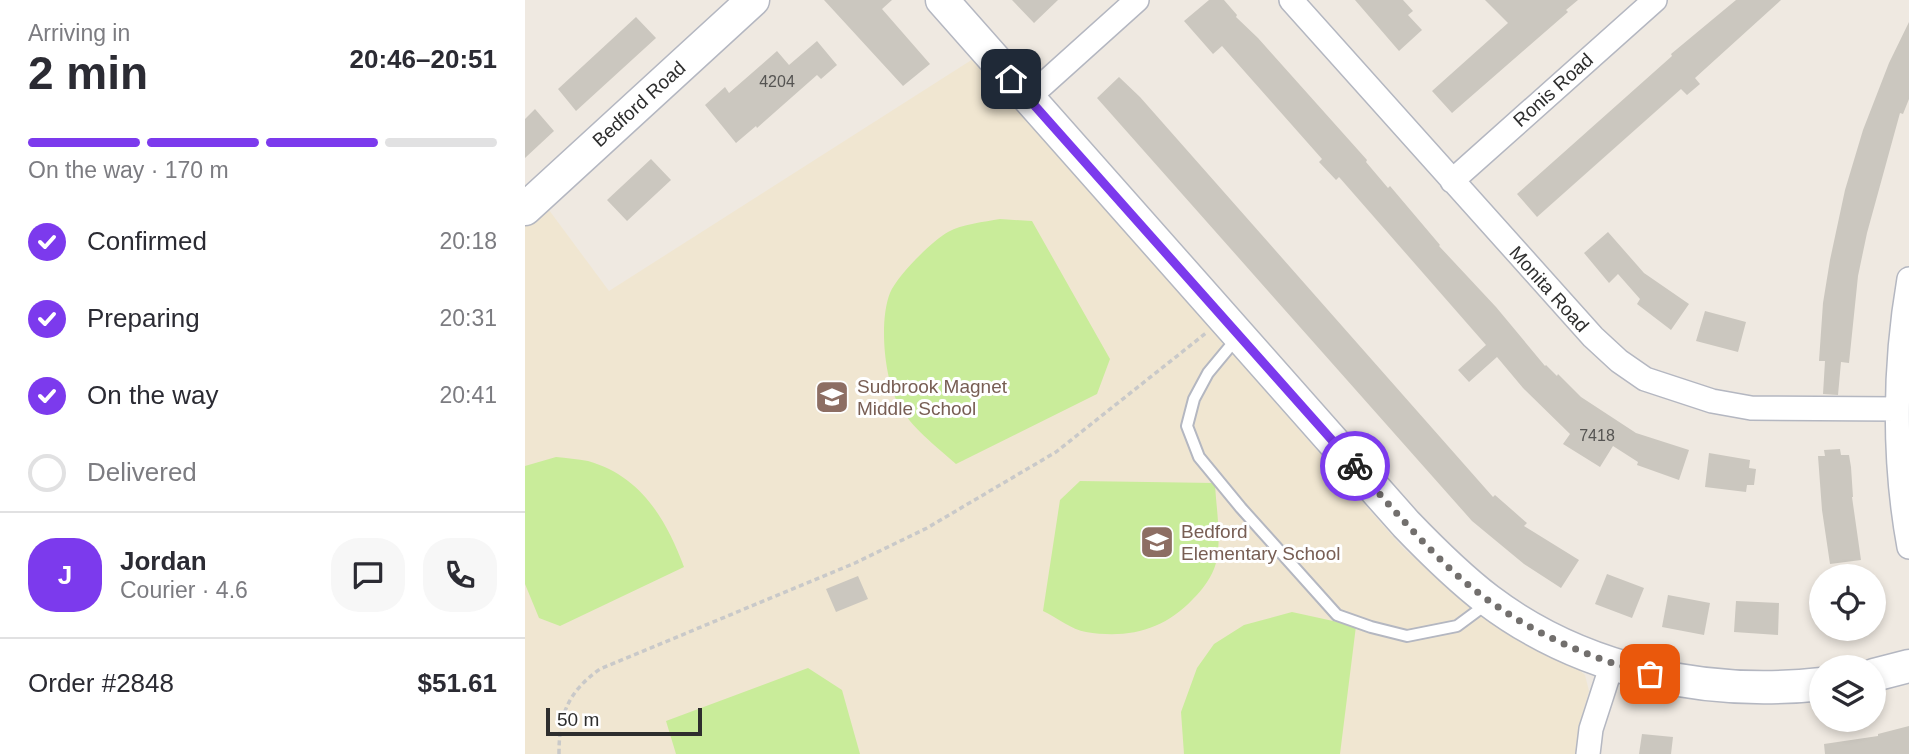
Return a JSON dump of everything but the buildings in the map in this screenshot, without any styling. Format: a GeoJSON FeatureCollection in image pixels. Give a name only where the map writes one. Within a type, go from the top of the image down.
{"type":"FeatureCollection","features":[{"type":"Feature","properties":{"kind":"street","name":"Bedford Road"},"geometry":{"type":"LineString","coordinates":[[525,209],[753,0]]}},
{"type":"Feature","properties":{"kind":"street"},"geometry":{"type":"LineString","coordinates":[[942,0],[1406,524],[1447,566],[1490,601],[1546,636],[1612,664],[1669,679],[1727,687],[1784,688],[1809,685]]}},
{"type":"Feature","properties":{"kind":"street"},"geometry":{"type":"LineString","coordinates":[[1028,98],[1137,0]]}},
{"type":"Feature","properties":{"kind":"street","name":"Monita Road"},"geometry":{"type":"LineString","coordinates":[[1291,0],[1593,338],[1619,362],[1645,379],[1712,401],[1752,408],[1897,409]]}},
{"type":"Feature","properties":{"kind":"street","name":"Ronis Road"},"geometry":{"type":"LineString","coordinates":[[1452,181],[1655,0]]}},
{"type":"Feature","properties":{"kind":"street"},"geometry":{"type":"LineString","coordinates":[[1909,279],[1897,409],[1900,472],[1909,547]]}},
{"type":"Feature","properties":{"kind":"street"},"geometry":{"type":"LineString","coordinates":[[1588,754],[1591,729],[1612,664]]}},
{"type":"Feature","properties":{"kind":"street"},"geometry":{"type":"LineString","coordinates":[[1886,672],[1909,666]]}},
{"type":"Feature","properties":{"kind":"lane"},"geometry":{"type":"LineString","coordinates":[[1231,327],[1194,399],[1187,426],[1199,457],[1337,615],[1407,636],[1457,626],[1490,601]]}},
{"type":"Feature","properties":{"kind":"path"},"geometry":{"type":"LineString","coordinates":[[559,754],[563,721],[571,696],[583,681],[600,669],[855,563],[927,528],[1056,452],[1231,327]]}},
{"type":"Feature","properties":{"kind":"shaded area","name":"Sudbrook Magnet Middle School"},"geometry":{"type":"Polygon","coordinates":[[[973,59],[1403,548],[1482,616],[1585,675],[1589,691],[1576,754],[525,754],[525,225],[546,206],[609,291],[973,59]]]}},
{"type":"Feature","properties":{"kind":"green space"},"geometry":{"type":"Polygon","coordinates":[[[1000,219],[1032,221],[1110,359],[1097,394],[956,464],[924,436],[903,412],[893,392],[886,364],[884,333],[887,305],[894,286],[933,243],[960,227],[1000,219]]]}},
{"type":"Feature","properties":{"kind":"green space"},"geometry":{"type":"Polygon","coordinates":[[[556,457],[588,461],[607,468],[637,488],[660,516],[684,567],[560,626],[539,618],[525,584],[525,466],[556,457]]]}},
{"type":"Feature","properties":{"kind":"green space"},"geometry":{"type":"Polygon","coordinates":[[[1080,481],[1215,483],[1219,533],[1216,563],[1210,578],[1182,610],[1144,630],[1116,634],[1075,629],[1043,611],[1060,500],[1080,481]]]}},
{"type":"Feature","properties":{"kind":"green space"},"geometry":{"type":"Polygon","coordinates":[[[1292,612],[1356,626],[1340,754],[1184,754],[1181,712],[1197,668],[1214,644],[1244,625],[1292,612]]]}},
{"type":"Feature","properties":{"kind":"green space"},"geometry":{"type":"Polygon","coordinates":[[[808,668],[842,690],[860,754],[676,754],[666,721],[808,668]]]}},
{"type":"Feature","properties":{"kind":"way so far"},"geometry":{"type":"LineString","coordinates":[[1355,466],[1447,566],[1490,601],[1546,636],[1612,664],[1650,674]]}},
{"type":"Feature","properties":{"kind":"place","name":"Sudbrook Magnet Middle School"},"geometry":{"type":"Point","coordinates":[832,397]}},
{"type":"Feature","properties":{"kind":"place","name":"Bedford Elementary School"},"geometry":{"type":"Point","coordinates":[1157,542]}},
{"type":"Feature","properties":{"kind":"route"},"geometry":{"type":"LineString","coordinates":[[1011,79],[1355,466]]}}]}
